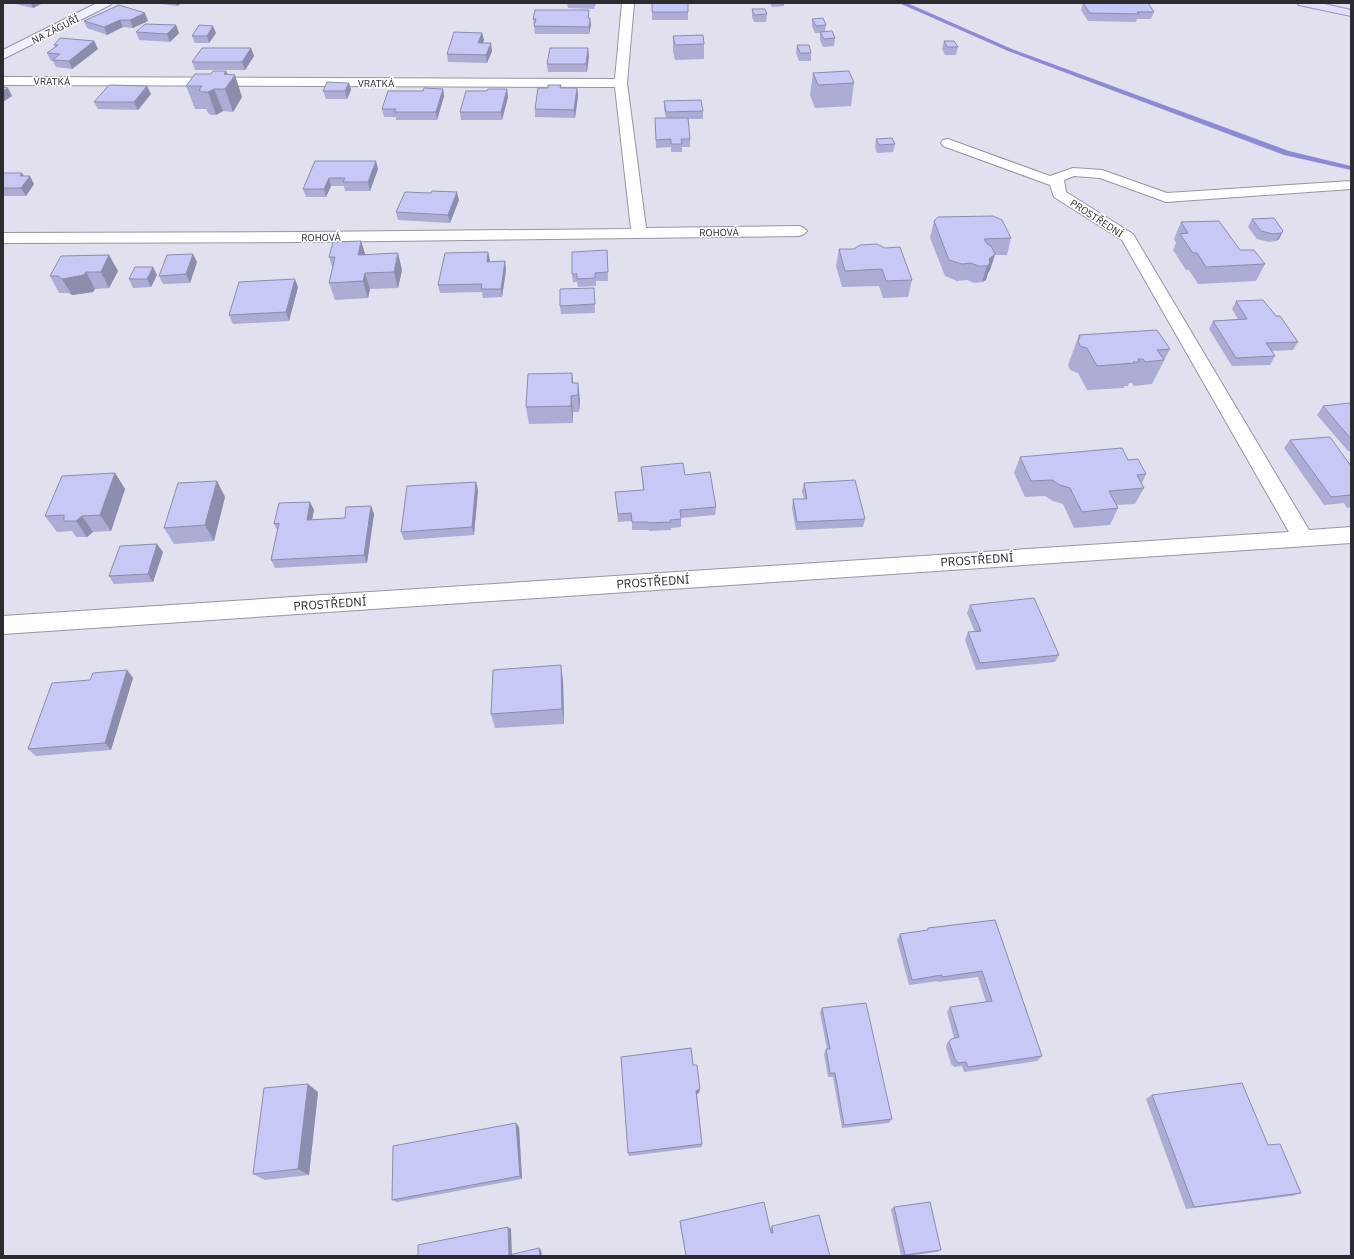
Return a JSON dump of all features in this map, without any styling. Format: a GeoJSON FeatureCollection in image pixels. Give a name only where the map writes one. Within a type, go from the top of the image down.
{"type":"FeatureCollection","features":[{"type":"Feature","properties":{"kind":"main road"},"geometry":{"type":"LineString","coordinates":[[1303,3],[1347,12]]}},
{"type":"Feature","properties":{"kind":"street","name":"NA ZÁGUŘÍ"},"geometry":{"type":"LineString","coordinates":[[5,53],[106,3]]}},
{"type":"Feature","properties":{"kind":"street"},"geometry":{"type":"LineString","coordinates":[[628,3],[621,83],[639,233]]}},
{"type":"Feature","properties":{"kind":"street","name":"VRATKÁ"},"geometry":{"type":"LineString","coordinates":[[3,80],[250,83],[621,83]]}},
{"type":"Feature","properties":{"kind":"street"},"geometry":{"type":"LineString","coordinates":[[948,143],[1057,184]]}},
{"type":"Feature","properties":{"kind":"street"},"geometry":{"type":"LineString","coordinates":[[1057,184],[1056,178],[1073,172],[1102,174],[1166,198],[1351,185]]}},
{"type":"Feature","properties":{"kind":"street","name":"PROSTŘEDNÍ"},"geometry":{"type":"LineString","coordinates":[[1057,184],[1059,194],[1128,237],[1304,539]]}},
{"type":"Feature","properties":{"kind":"street","name":"ROHOVÁ"},"geometry":{"type":"LineString","coordinates":[[3,238],[305,237],[799,230]]}},
{"type":"Feature","properties":{"kind":"street","name":"PROSTŘEDNÍ"},"geometry":{"type":"LineString","coordinates":[[3,625],[1351,535]]}},
{"type":"Feature","properties":{"kind":"building"},"geometry":{"type":"Polygon","coordinates":[[[652,3],[688,3],[688,12],[652,12],[652,3]]]}},
{"type":"Feature","properties":{"kind":"building"},"geometry":{"type":"Polygon","coordinates":[[[1083,3],[1148,3],[1154,12],[1137,12],[1139,14],[1090,13],[1083,3]]]}},
{"type":"Feature","properties":{"kind":"building"},"geometry":{"type":"Polygon","coordinates":[[[119,5],[145,13],[130,20],[120,20],[104,27],[84,21],[119,5]]]}},
{"type":"Feature","properties":{"kind":"building"},"geometry":{"type":"Polygon","coordinates":[[[752,9],[765,9],[767,14],[754,15],[752,9]]]}},
{"type":"Feature","properties":{"kind":"building"},"geometry":{"type":"Polygon","coordinates":[[[535,10],[589,10],[589,27],[534,26],[536,19],[533,19],[535,10]]]}},
{"type":"Feature","properties":{"kind":"building"},"geometry":{"type":"Polygon","coordinates":[[[823,18],[826,25],[816,26],[812,19],[823,18]]]}},
{"type":"Feature","properties":{"kind":"building"},"geometry":{"type":"Polygon","coordinates":[[[145,24],[176,25],[167,34],[136,32],[145,24]]]}},
{"type":"Feature","properties":{"kind":"building"},"geometry":{"type":"Polygon","coordinates":[[[199,25],[213,26],[207,36],[192,36],[199,25]]]}},
{"type":"Feature","properties":{"kind":"building"},"geometry":{"type":"Polygon","coordinates":[[[832,31],[835,38],[824,39],[820,32],[832,31]]]}},
{"type":"Feature","properties":{"kind":"building"},"geometry":{"type":"Polygon","coordinates":[[[454,32],[482,33],[478,43],[491,43],[486,55],[447,54],[454,32]]]}},
{"type":"Feature","properties":{"kind":"building"},"geometry":{"type":"Polygon","coordinates":[[[703,35],[704,44],[675,45],[673,36],[703,35]]]}},
{"type":"Feature","properties":{"kind":"building"},"geometry":{"type":"Polygon","coordinates":[[[60,38],[94,41],[69,61],[53,60],[60,54],[47,53],[58,45],[54,45],[60,38]]]}},
{"type":"Feature","properties":{"kind":"building"},"geometry":{"type":"Polygon","coordinates":[[[944,41],[954,41],[958,47],[947,47],[944,41]]]}},
{"type":"Feature","properties":{"kind":"building"},"geometry":{"type":"Polygon","coordinates":[[[797,45],[809,45],[811,53],[800,53],[797,45]]]}},
{"type":"Feature","properties":{"kind":"building"},"geometry":{"type":"Polygon","coordinates":[[[202,48],[251,48],[242,62],[192,62],[202,48]]]}},
{"type":"Feature","properties":{"kind":"building"},"geometry":{"type":"Polygon","coordinates":[[[550,48],[588,48],[586,64],[547,64],[550,48]]]}},
{"type":"Feature","properties":{"kind":"building"},"geometry":{"type":"Polygon","coordinates":[[[213,71],[226,71],[224,74],[235,75],[225,89],[214,89],[208,92],[202,92],[199,90],[202,86],[186,86],[195,74],[211,74],[213,71]]]}},
{"type":"Feature","properties":{"kind":"building"},"geometry":{"type":"Polygon","coordinates":[[[849,71],[854,83],[818,85],[813,73],[849,71]]]}},
{"type":"Feature","properties":{"kind":"building"},"geometry":{"type":"Polygon","coordinates":[[[327,82],[349,83],[345,91],[323,91],[327,82]]]}},
{"type":"Feature","properties":{"kind":"building"},"geometry":{"type":"Polygon","coordinates":[[[109,85],[147,86],[134,102],[94,102],[109,85]]]}},
{"type":"Feature","properties":{"kind":"building"},"geometry":{"type":"Polygon","coordinates":[[[548,85],[561,85],[560,88],[577,88],[574,110],[535,109],[538,88],[548,88],[548,85]]]}},
{"type":"Feature","properties":{"kind":"building"},"geometry":{"type":"Polygon","coordinates":[[[424,88],[443,89],[436,112],[394,112],[396,109],[382,109],[388,91],[423,91],[424,88]]]}},
{"type":"Feature","properties":{"kind":"building"},"geometry":{"type":"Polygon","coordinates":[[[488,89],[507,89],[501,112],[460,112],[466,91],[487,91],[488,89]]]}},
{"type":"Feature","properties":{"kind":"building"},"geometry":{"type":"Polygon","coordinates":[[[701,100],[703,111],[666,112],[664,101],[701,100]]]}},
{"type":"Feature","properties":{"kind":"building"},"geometry":{"type":"Polygon","coordinates":[[[655,118],[688,118],[690,139],[681,139],[682,144],[671,144],[671,139],[656,140],[655,118]]]}},
{"type":"Feature","properties":{"kind":"building"},"geometry":{"type":"Polygon","coordinates":[[[892,138],[895,144],[879,145],[876,139],[892,138]]]}},
{"type":"Feature","properties":{"kind":"building"},"geometry":{"type":"Polygon","coordinates":[[[315,161],[376,161],[368,182],[343,182],[345,178],[329,178],[324,189],[303,189],[315,161]]]}},
{"type":"Feature","properties":{"kind":"building"},"geometry":{"type":"Polygon","coordinates":[[[3,173],[22,173],[20,176],[30,176],[21,188],[3,188],[3,173]]]}},
{"type":"Feature","properties":{"kind":"building"},"geometry":{"type":"Polygon","coordinates":[[[432,191],[457,192],[448,215],[396,212],[405,192],[431,193],[432,191]]]}},
{"type":"Feature","properties":{"kind":"building"},"geometry":{"type":"Polygon","coordinates":[[[993,216],[1002,220],[1011,238],[984,239],[987,244],[991,246],[995,254],[989,259],[990,263],[987,266],[978,266],[971,263],[962,264],[949,260],[934,221],[938,217],[993,216]]]}},
{"type":"Feature","properties":{"kind":"building"},"geometry":{"type":"Polygon","coordinates":[[[1274,218],[1283,231],[1281,233],[1273,234],[1261,231],[1252,219],[1274,218]]]}},
{"type":"Feature","properties":{"kind":"building"},"geometry":{"type":"Polygon","coordinates":[[[1219,221],[1240,250],[1254,250],[1265,264],[1206,267],[1197,253],[1193,253],[1180,234],[1188,233],[1181,222],[1219,221]]]}},
{"type":"Feature","properties":{"kind":"building"},"geometry":{"type":"Polygon","coordinates":[[[361,241],[358,255],[398,253],[394,272],[365,273],[363,281],[329,283],[335,257],[329,257],[333,242],[361,241]]]}},
{"type":"Feature","properties":{"kind":"building"},"geometry":{"type":"Polygon","coordinates":[[[877,244],[885,248],[900,247],[912,280],[886,281],[882,269],[845,271],[839,249],[854,249],[860,245],[877,244]]]}},
{"type":"Feature","properties":{"kind":"building"},"geometry":{"type":"Polygon","coordinates":[[[607,250],[608,272],[595,273],[595,278],[577,279],[577,274],[572,274],[572,252],[607,250]]]}},
{"type":"Feature","properties":{"kind":"building"},"geometry":{"type":"Polygon","coordinates":[[[488,252],[487,262],[505,261],[501,289],[481,289],[482,284],[438,285],[445,253],[488,252]]]}},
{"type":"Feature","properties":{"kind":"building"},"geometry":{"type":"Polygon","coordinates":[[[193,254],[186,274],[159,276],[167,255],[193,254]]]}},
{"type":"Feature","properties":{"kind":"building"},"geometry":{"type":"Polygon","coordinates":[[[109,255],[101,272],[86,272],[84,275],[62,279],[58,276],[50,276],[61,256],[109,255]]]}},
{"type":"Feature","properties":{"kind":"building"},"geometry":{"type":"Polygon","coordinates":[[[135,267],[153,267],[147,279],[129,279],[135,267]]]}},
{"type":"Feature","properties":{"kind":"building"},"geometry":{"type":"Polygon","coordinates":[[[295,279],[286,312],[229,315],[239,282],[295,279]]]}},
{"type":"Feature","properties":{"kind":"building"},"geometry":{"type":"Polygon","coordinates":[[[594,288],[595,304],[560,306],[560,289],[594,288]]]}},
{"type":"Feature","properties":{"kind":"building"},"geometry":{"type":"Polygon","coordinates":[[[1263,300],[1276,316],[1280,316],[1298,342],[1266,343],[1275,356],[1236,358],[1213,321],[1247,319],[1236,301],[1263,300]]]}},
{"type":"Feature","properties":{"kind":"building"},"geometry":{"type":"Polygon","coordinates":[[[1157,330],[1170,349],[1157,350],[1164,360],[1145,362],[1143,359],[1138,359],[1139,362],[1133,362],[1135,363],[1097,366],[1087,348],[1080,346],[1078,341],[1080,337],[1079,335],[1157,330]]]}},
{"type":"Feature","properties":{"kind":"building"},"geometry":{"type":"Polygon","coordinates":[[[572,373],[572,383],[578,383],[578,395],[571,396],[571,406],[526,407],[528,374],[572,373]]]}},
{"type":"Feature","properties":{"kind":"building"},"geometry":{"type":"Polygon","coordinates":[[[1351,404],[1351,439],[1323,406],[1351,404]]]}},
{"type":"Feature","properties":{"kind":"building"},"geometry":{"type":"Polygon","coordinates":[[[1330,437],[1351,466],[1351,496],[1331,497],[1290,440],[1330,437]]]}},
{"type":"Feature","properties":{"kind":"building"},"geometry":{"type":"Polygon","coordinates":[[[1122,448],[1128,460],[1138,459],[1146,474],[1137,475],[1144,488],[1109,491],[1118,508],[1082,512],[1070,488],[1060,485],[1052,480],[1031,481],[1020,457],[1122,448]]]}},
{"type":"Feature","properties":{"kind":"building"},"geometry":{"type":"Polygon","coordinates":[[[683,463],[685,475],[710,472],[716,507],[680,510],[681,519],[670,520],[671,522],[632,522],[631,513],[618,514],[615,492],[644,490],[641,467],[683,463]]]}},
{"type":"Feature","properties":{"kind":"building"},"geometry":{"type":"Polygon","coordinates":[[[115,473],[100,515],[82,516],[76,521],[64,521],[64,515],[45,516],[62,476],[115,473]]]}},
{"type":"Feature","properties":{"kind":"building"},"geometry":{"type":"Polygon","coordinates":[[[855,480],[865,519],[797,522],[793,499],[807,499],[804,483],[855,480]]]}},
{"type":"Feature","properties":{"kind":"building"},"geometry":{"type":"Polygon","coordinates":[[[217,481],[205,525],[164,528],[178,483],[217,481]]]}},
{"type":"Feature","properties":{"kind":"building"},"geometry":{"type":"Polygon","coordinates":[[[476,482],[472,527],[401,532],[407,486],[476,482]]]}},
{"type":"Feature","properties":{"kind":"building"},"geometry":{"type":"Polygon","coordinates":[[[310,502],[307,520],[345,518],[346,507],[371,506],[364,555],[271,560],[279,523],[274,524],[279,503],[310,502]]]}},
{"type":"Feature","properties":{"kind":"building"},"geometry":{"type":"Polygon","coordinates":[[[157,544],[148,574],[109,576],[120,546],[157,544]]]}},
{"type":"Feature","properties":{"kind":"building"},"geometry":{"type":"Polygon","coordinates":[[[1034,598],[1059,655],[980,663],[968,632],[981,631],[970,605],[1034,598]]]}},
{"type":"Feature","properties":{"kind":"building"},"geometry":{"type":"Polygon","coordinates":[[[561,665],[562,709],[491,714],[493,670],[561,665]]]}},
{"type":"Feature","properties":{"kind":"building"},"geometry":{"type":"Polygon","coordinates":[[[127,670],[105,743],[28,749],[52,683],[90,680],[93,673],[127,670]]]}},
{"type":"Feature","properties":{"kind":"building"},"geometry":{"type":"Polygon","coordinates":[[[995,920],[1042,1056],[968,1067],[966,1062],[958,1063],[949,1042],[951,1039],[959,1037],[950,1007],[992,1001],[982,971],[912,980],[900,934],[928,930],[928,928],[995,920]]]}},
{"type":"Feature","properties":{"kind":"building"},"geometry":{"type":"Polygon","coordinates":[[[866,1003],[892,1119],[844,1125],[835,1073],[830,1073],[826,1049],[830,1049],[822,1008],[866,1003]]]}},
{"type":"Feature","properties":{"kind":"building"},"geometry":{"type":"Polygon","coordinates":[[[691,1048],[693,1065],[697,1065],[700,1089],[696,1091],[702,1144],[628,1153],[621,1057],[691,1048]]]}},
{"type":"Feature","properties":{"kind":"building"},"geometry":{"type":"Polygon","coordinates":[[[1242,1083],[1268,1145],[1280,1144],[1301,1193],[1194,1207],[1152,1095],[1242,1083]]]}},
{"type":"Feature","properties":{"kind":"building"},"geometry":{"type":"Polygon","coordinates":[[[308,1084],[298,1169],[253,1174],[264,1088],[308,1084]]]}},
{"type":"Feature","properties":{"kind":"building"},"geometry":{"type":"Polygon","coordinates":[[[516,1123],[520,1176],[392,1200],[393,1146],[516,1123]]]}},
{"type":"Feature","properties":{"kind":"building"},"geometry":{"type":"Polygon","coordinates":[[[764,1202],[771,1233],[773,1233],[772,1226],[819,1215],[830,1256],[686,1256],[680,1221],[764,1202]]]}},
{"type":"Feature","properties":{"kind":"building"},"geometry":{"type":"Polygon","coordinates":[[[930,1202],[941,1250],[905,1255],[894,1207],[930,1202]]]}},
{"type":"Feature","properties":{"kind":"building"},"geometry":{"type":"Polygon","coordinates":[[[508,1227],[509,1255],[539,1248],[540,1256],[418,1256],[418,1245],[508,1227]]]}},
{"type":"Feature","properties":{"kind":"waterway"},"geometry":{"type":"LineString","coordinates":[[902,3],[1010,50],[1287,153],[1351,168]]}}]}
